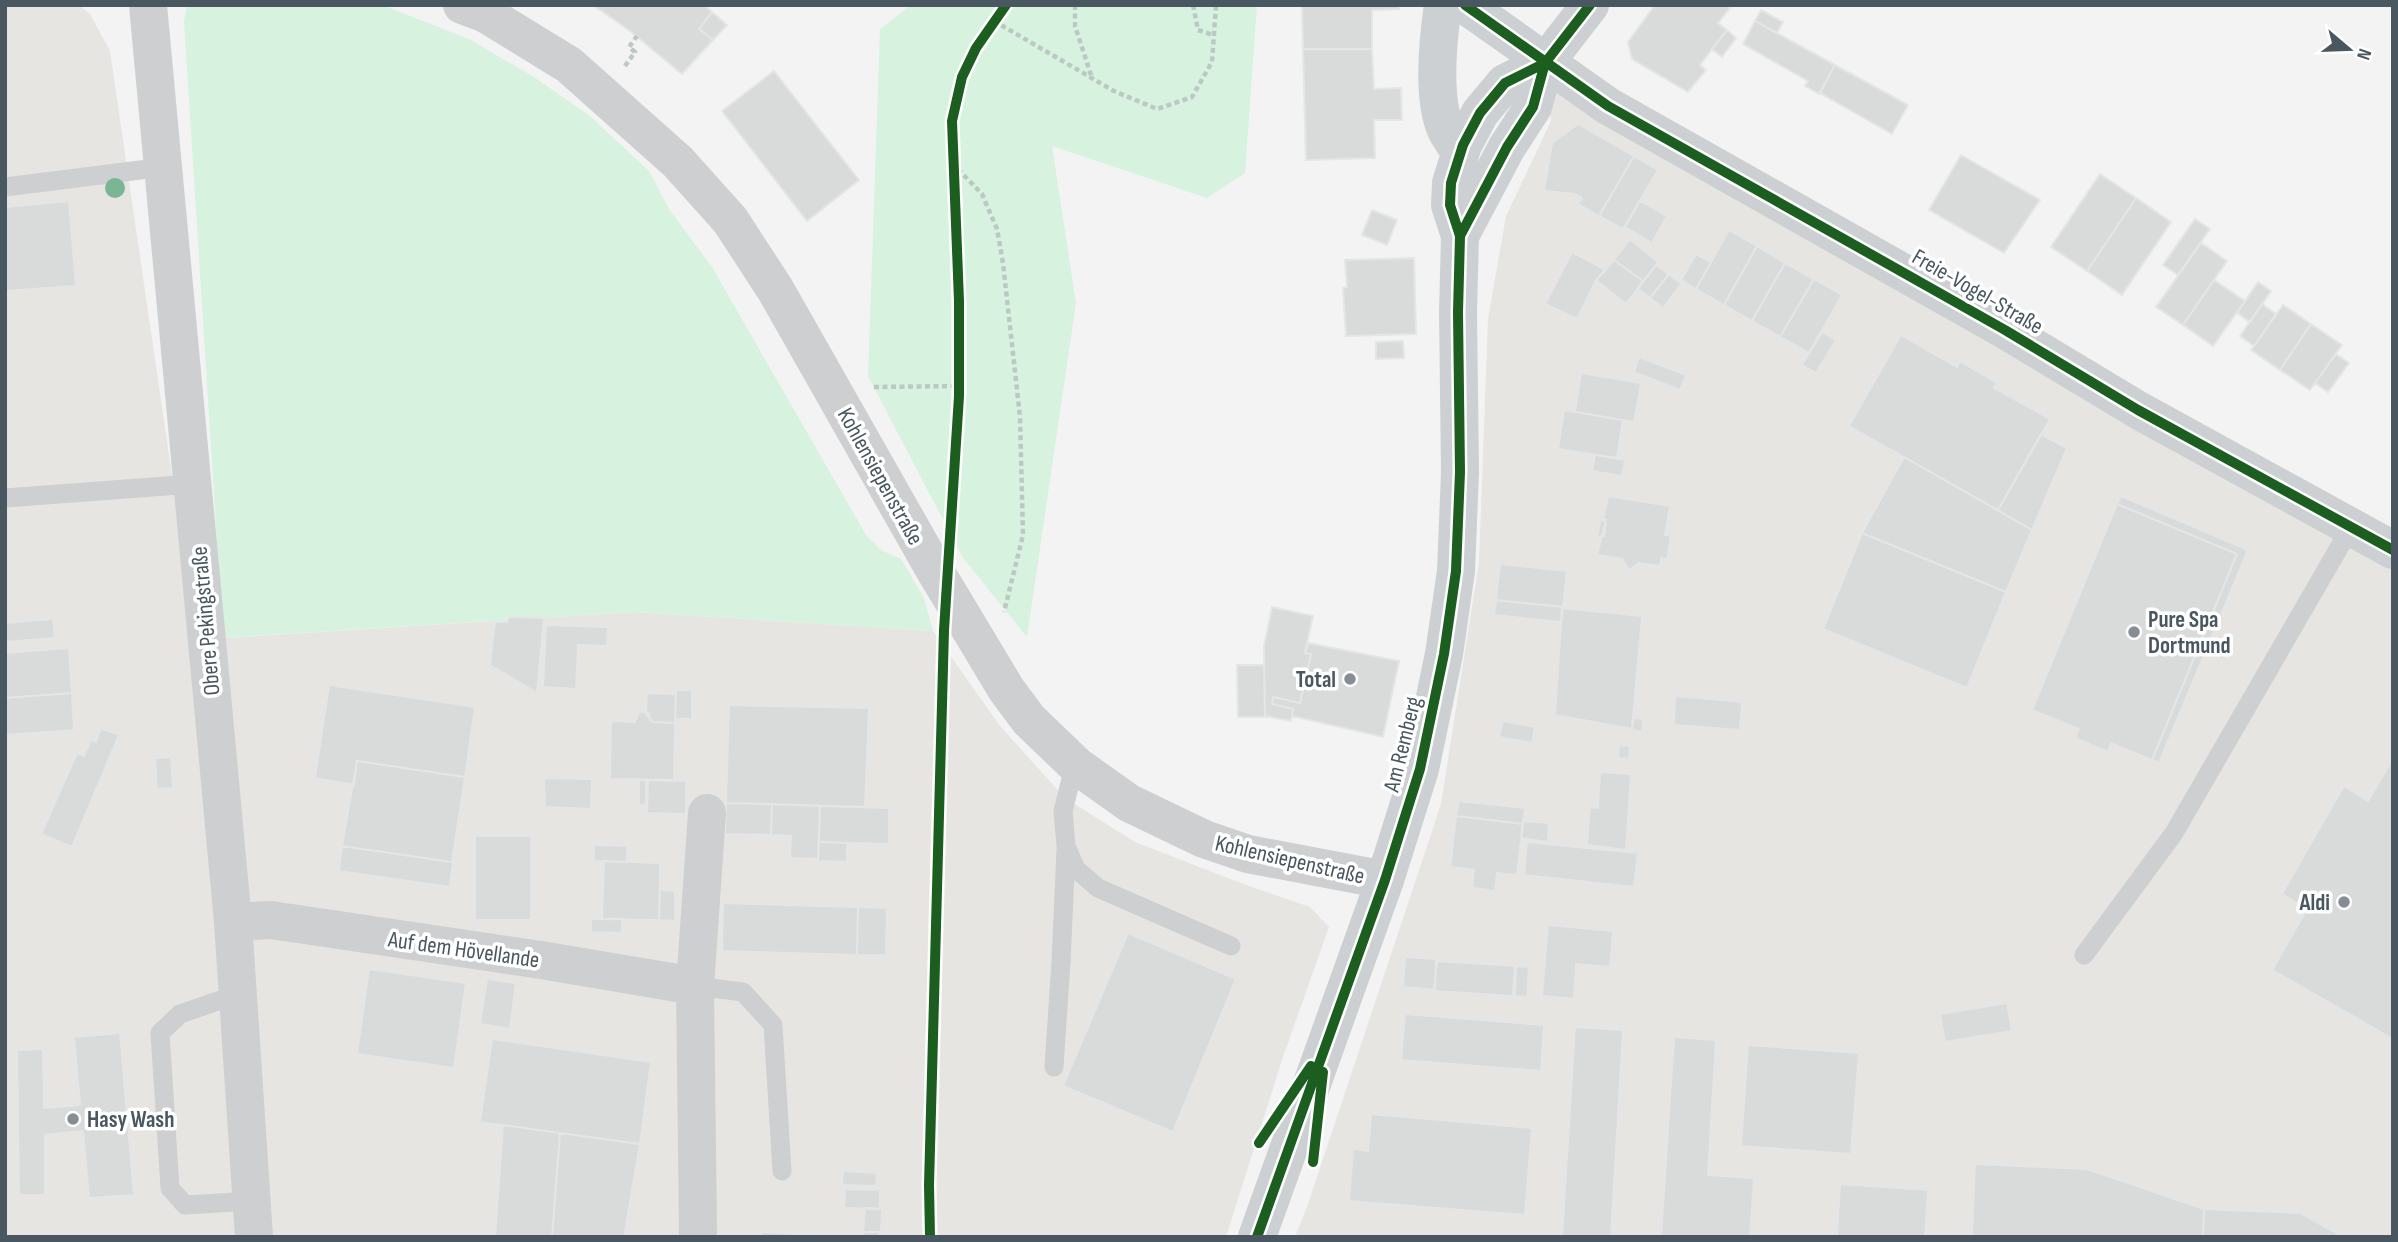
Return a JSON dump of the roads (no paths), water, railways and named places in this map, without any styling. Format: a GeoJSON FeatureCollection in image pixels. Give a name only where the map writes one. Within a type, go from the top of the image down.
{"type":"FeatureCollection","features":[{"type":"Feature","properties":{"kind":"street","name":"Obere Pekingstraße"},"geometry":{"type":"LineString","coordinates":[[148,5],[233,922],[253,1219]]}},
{"type":"Feature","properties":{"kind":"street","name":"Kohlensiepenstraße"},"geometry":{"type":"LineString","coordinates":[[462,5],[486,14],[569,65],[678,162],[730,220],[775,289],[1006,690],[1029,720],[1074,763],[1129,803],[1204,839],[1248,854],[1385,880]]}},
{"type":"Feature","properties":{"kind":"street"},"geometry":{"type":"LineString","coordinates":[[1443,5],[1440,24],[1441,109],[1446,128],[1461,153]]}},
{"type":"Feature","properties":{"kind":"street"},"geometry":{"type":"LineString","coordinates":[[1465,5],[1545,63],[1590,5]]}},
{"type":"Feature","properties":{"kind":"street","name":"Am Remberg"},"geometry":{"type":"LineString","coordinates":[[1257,1237],[1385,880],[1420,769],[1444,654],[1456,572],[1460,472],[1460,236],[1450,205],[1451,183],[1463,145],[1480,113],[1505,83],[1545,63]]}},
{"type":"Feature","properties":{"kind":"street","name":"Am Remberg"},"geometry":{"type":"LineString","coordinates":[[1460,236],[1512,139],[1533,107],[1545,63]]}},
{"type":"Feature","properties":{"kind":"street","name":"Freie-Vogel-Straße"},"geometry":{"type":"LineString","coordinates":[[1545,63],[1608,106],[1717,169],[2005,330],[2138,410],[2393,550]]}},
{"type":"Feature","properties":{"kind":"street"},"geometry":{"type":"LineString","coordinates":[[698,1233],[695,986],[707,813]]}},
{"type":"Feature","properties":{"kind":"street","name":"Auf dem Hövellande"},"geometry":{"type":"LineString","coordinates":[[233,922],[271,920],[695,986]]}},
{"type":"Feature","properties":{"kind":"lane"},"geometry":{"type":"LineString","coordinates":[[5,187],[164,167]]}},
{"type":"Feature","properties":{"kind":"lane"},"geometry":{"type":"LineString","coordinates":[[5,498],[193,484]]}},
{"type":"Feature","properties":{"kind":"lane"},"geometry":{"type":"LineString","coordinates":[[2084,955],[2174,833],[2351,527]]}},
{"type":"Feature","properties":{"kind":"lane"},"geometry":{"type":"LineString","coordinates":[[1054,1067],[1066,846],[1063,811],[1074,763]]}},
{"type":"Feature","properties":{"kind":"lane"},"geometry":{"type":"LineString","coordinates":[[1066,846],[1076,869],[1098,888],[1231,946]]}},
{"type":"Feature","properties":{"kind":"lane"},"geometry":{"type":"LineString","coordinates":[[695,986],[743,992],[773,1025],[782,1171]]}},
{"type":"Feature","properties":{"kind":"lane"},"geometry":{"type":"LineString","coordinates":[[238,994],[180,1014],[160,1033],[168,1162],[170,1188],[185,1205],[253,1219]]}},
{"type":"Feature","properties":{"kind":"place","name":"Pure Spa Dortmund"},"geometry":{"type":"Point","coordinates":[2134,632]}},
{"type":"Feature","properties":{"kind":"place","name":"Total"},"geometry":{"type":"Point","coordinates":[1350,679]}},
{"type":"Feature","properties":{"kind":"place","name":"Aldi"},"geometry":{"type":"Point","coordinates":[2344,902]}},
{"type":"Feature","properties":{"kind":"place","name":"Hasy Wash"},"geometry":{"type":"Point","coordinates":[73,1119]}}]}
